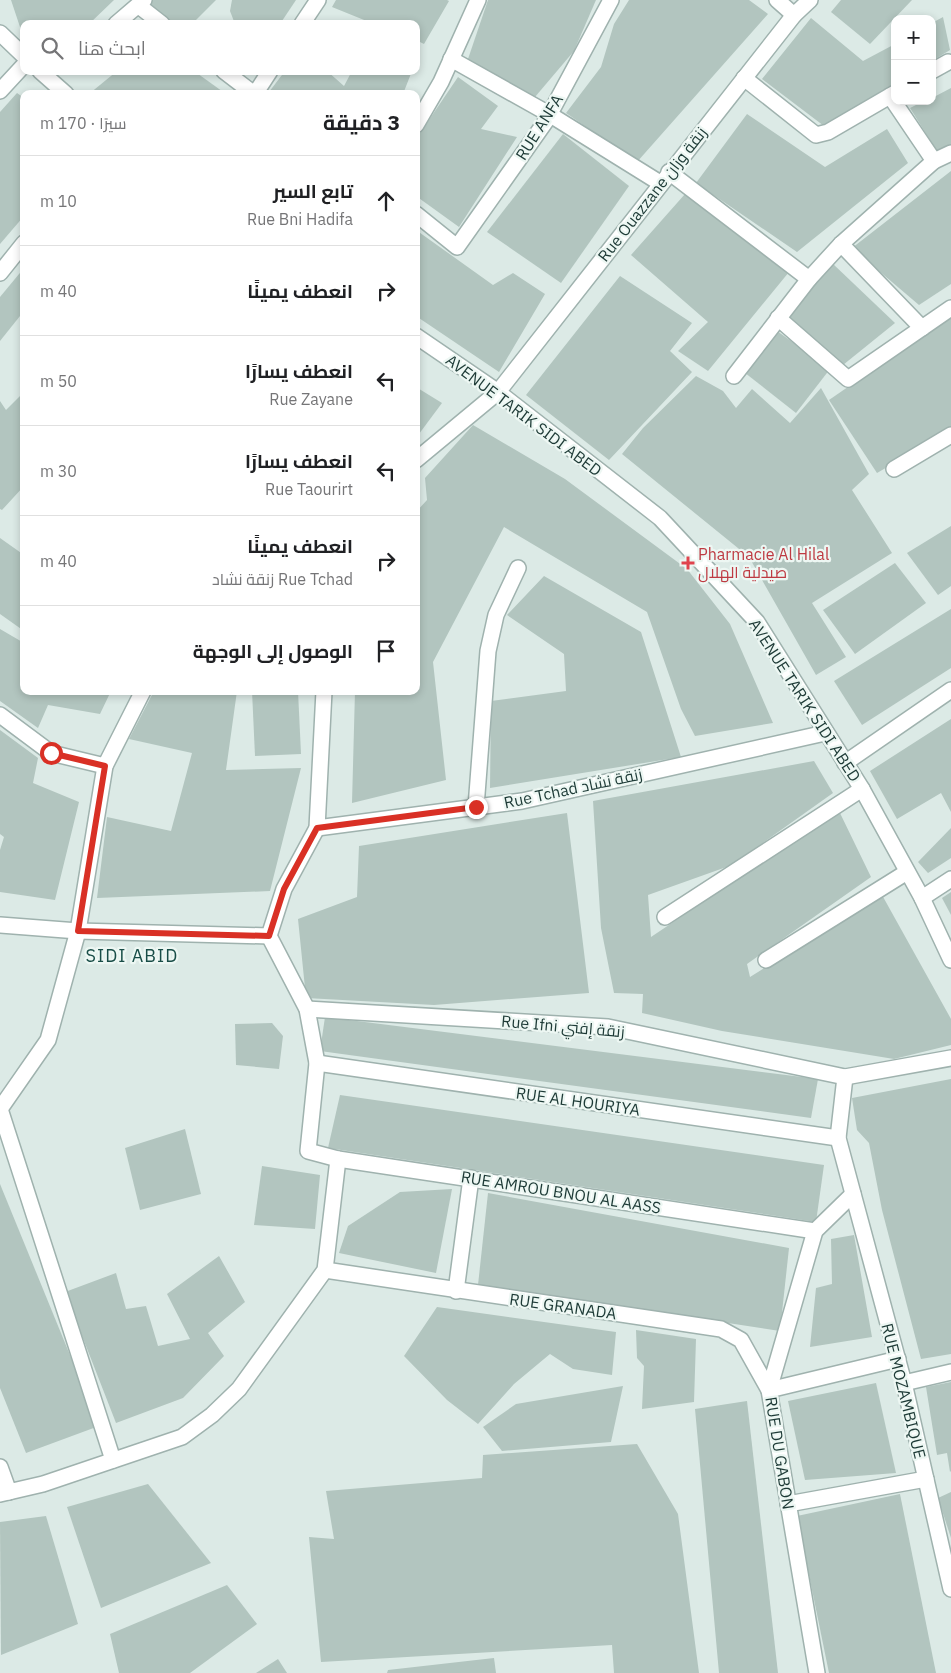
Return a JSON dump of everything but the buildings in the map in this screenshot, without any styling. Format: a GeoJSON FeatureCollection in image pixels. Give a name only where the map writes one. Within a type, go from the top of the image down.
{"type":"FeatureCollection","features":[{"type":"Feature","properties":{"kind":"street"},"geometry":{"type":"LineString","coordinates":[[305,20],[318,0]]}},
{"type":"Feature","properties":{"kind":"street"},"geometry":{"type":"LineString","coordinates":[[420,118],[452,59],[478,0]]}},
{"type":"Feature","properties":{"kind":"street","name":"RUE ANFA"},"geometry":{"type":"LineString","coordinates":[[420,217],[457,247],[549,114],[611,0]]}},
{"type":"Feature","properties":{"kind":"street"},"geometry":{"type":"LineString","coordinates":[[777,0],[794,14]]}},
{"type":"Feature","properties":{"kind":"street","name":"Rue Ouazzane زنقة وزان"},"geometry":{"type":"LineString","coordinates":[[420,457],[498,392],[794,14],[810,0]]}},
{"type":"Feature","properties":{"kind":"street"},"geometry":{"type":"LineString","coordinates":[[121,20],[141,3],[158,20]]}},
{"type":"Feature","properties":{"kind":"street"},"geometry":{"type":"LineString","coordinates":[[0,33],[20,52]]}},
{"type":"Feature","properties":{"kind":"street"},"geometry":{"type":"LineString","coordinates":[[452,59],[664,178],[809,279]]}},
{"type":"Feature","properties":{"kind":"street"},"geometry":{"type":"LineString","coordinates":[[936,69],[948,62]]}},
{"type":"Feature","properties":{"kind":"street"},"geometry":{"type":"LineString","coordinates":[[0,91],[20,69]]}},
{"type":"Feature","properties":{"kind":"street"},"geometry":{"type":"LineString","coordinates":[[49,75],[62,90]]}},
{"type":"Feature","properties":{"kind":"street"},"geometry":{"type":"LineString","coordinates":[[229,75],[249,90]]}},
{"type":"Feature","properties":{"kind":"street"},"geometry":{"type":"LineString","coordinates":[[257,90],[267,75]]}},
{"type":"Feature","properties":{"kind":"street"},"geometry":{"type":"LineString","coordinates":[[744,78],[816,135],[828,132],[891,96]]}},
{"type":"Feature","properties":{"kind":"street"},"geometry":{"type":"LineString","coordinates":[[898,105],[934,161]]}},
{"type":"Feature","properties":{"kind":"street"},"geometry":{"type":"LineString","coordinates":[[734,376],[809,279],[841,244],[934,161],[951,153]]}},
{"type":"Feature","properties":{"kind":"street"},"geometry":{"type":"LineString","coordinates":[[841,244],[922,328]]}},
{"type":"Feature","properties":{"kind":"street"},"geometry":{"type":"LineString","coordinates":[[0,273],[20,248]]}},
{"type":"Feature","properties":{"kind":"street"},"geometry":{"type":"LineString","coordinates":[[778,318],[848,379],[951,308]]}},
{"type":"Feature","properties":{"kind":"street","name":"AVENUE TARIK SIDI ABED"},"geometry":{"type":"LineString","coordinates":[[420,339],[498,392],[660,518],[757,622],[825,733],[862,789],[922,898],[951,960]]}},
{"type":"Feature","properties":{"kind":"street"},"geometry":{"type":"LineString","coordinates":[[894,469],[951,435]]}},
{"type":"Feature","properties":{"kind":"street"},"geometry":{"type":"LineString","coordinates":[[476,807],[488,652],[496,615],[518,568]]}},
{"type":"Feature","properties":{"kind":"street"},"geometry":{"type":"LineString","coordinates":[[845,763],[951,690]]}},
{"type":"Feature","properties":{"kind":"street"},"geometry":{"type":"LineString","coordinates":[[113,1460],[0,1109],[48,1040],[78,931],[105,766],[141,695]]}},
{"type":"Feature","properties":{"kind":"street"},"geometry":{"type":"LineString","coordinates":[[317,1063],[307,1009],[269,936],[284,889],[317,828],[324,695]]}},
{"type":"Feature","properties":{"kind":"street"},"geometry":{"type":"LineString","coordinates":[[0,715],[51,753],[105,766]]}},
{"type":"Feature","properties":{"kind":"street","name":"Rue Tchad زنقة نشاد"},"geometry":{"type":"LineString","coordinates":[[317,828],[522,801],[825,733]]}},
{"type":"Feature","properties":{"kind":"street"},"geometry":{"type":"LineString","coordinates":[[665,917],[862,789]]}},
{"type":"Feature","properties":{"kind":"street"},"geometry":{"type":"LineString","coordinates":[[766,960],[907,872]]}},
{"type":"Feature","properties":{"kind":"street"},"geometry":{"type":"LineString","coordinates":[[922,898],[951,879]]}},
{"type":"Feature","properties":{"kind":"street"},"geometry":{"type":"LineString","coordinates":[[0,925],[78,931],[269,936]]}},
{"type":"Feature","properties":{"kind":"street","name":"Rue Ifni زنقة إفني"},"geometry":{"type":"LineString","coordinates":[[307,1009],[608,1027],[845,1077]]}},
{"type":"Feature","properties":{"kind":"street"},"geometry":{"type":"LineString","coordinates":[[838,1138],[845,1077],[951,1058]]}},
{"type":"Feature","properties":{"kind":"street","name":"RUE AL HOURIYA"},"geometry":{"type":"LineString","coordinates":[[317,1063],[838,1138]]}},
{"type":"Feature","properties":{"kind":"street","name":"RUE AMROU BNOU AL AASS"},"geometry":{"type":"LineString","coordinates":[[317,1063],[308,1151],[338,1159],[815,1231]]}},
{"type":"Feature","properties":{"kind":"street","name":"RUE MOZAMBIQUE"},"geometry":{"type":"LineString","coordinates":[[838,1138],[898,1359],[951,1589]]}},
{"type":"Feature","properties":{"kind":"street"},"geometry":{"type":"LineString","coordinates":[[0,1466],[4,1493],[43,1484],[182,1437],[212,1415],[239,1389],[325,1270],[338,1159]]}},
{"type":"Feature","properties":{"kind":"street"},"geometry":{"type":"LineString","coordinates":[[456,1291],[471,1178]]}},
{"type":"Feature","properties":{"kind":"street","name":"RUE DU GABON"},"geometry":{"type":"LineString","coordinates":[[817,1673],[769,1390],[815,1231],[853,1194]]}},
{"type":"Feature","properties":{"kind":"street","name":"RUE GRANADA"},"geometry":{"type":"LineString","coordinates":[[325,1270],[721,1329],[740,1340],[769,1390]]}},
{"type":"Feature","properties":{"kind":"street"},"geometry":{"type":"LineString","coordinates":[[769,1390],[898,1359]]}},
{"type":"Feature","properties":{"kind":"street"},"geometry":{"type":"LineString","coordinates":[[904,1383],[951,1372]]}},
{"type":"Feature","properties":{"kind":"street"},"geometry":{"type":"LineString","coordinates":[[788,1504],[926,1478]]}},
{"type":"Feature","properties":{"kind":"place","name":"Pharmacie Al Hilal صيدلية الهلال"},"geometry":{"type":"Point","coordinates":[688,563]}},
{"type":"Feature","properties":{"kind":"district","name":"SIDI ABID"},"geometry":{"type":"Point","coordinates":[132,956]}},
{"type":"Feature","properties":{"kind":"route"},"geometry":{"type":"LineString","coordinates":[[51,753],[105,766],[78,931],[269,936],[284,889],[317,828],[476,807]]}}]}
